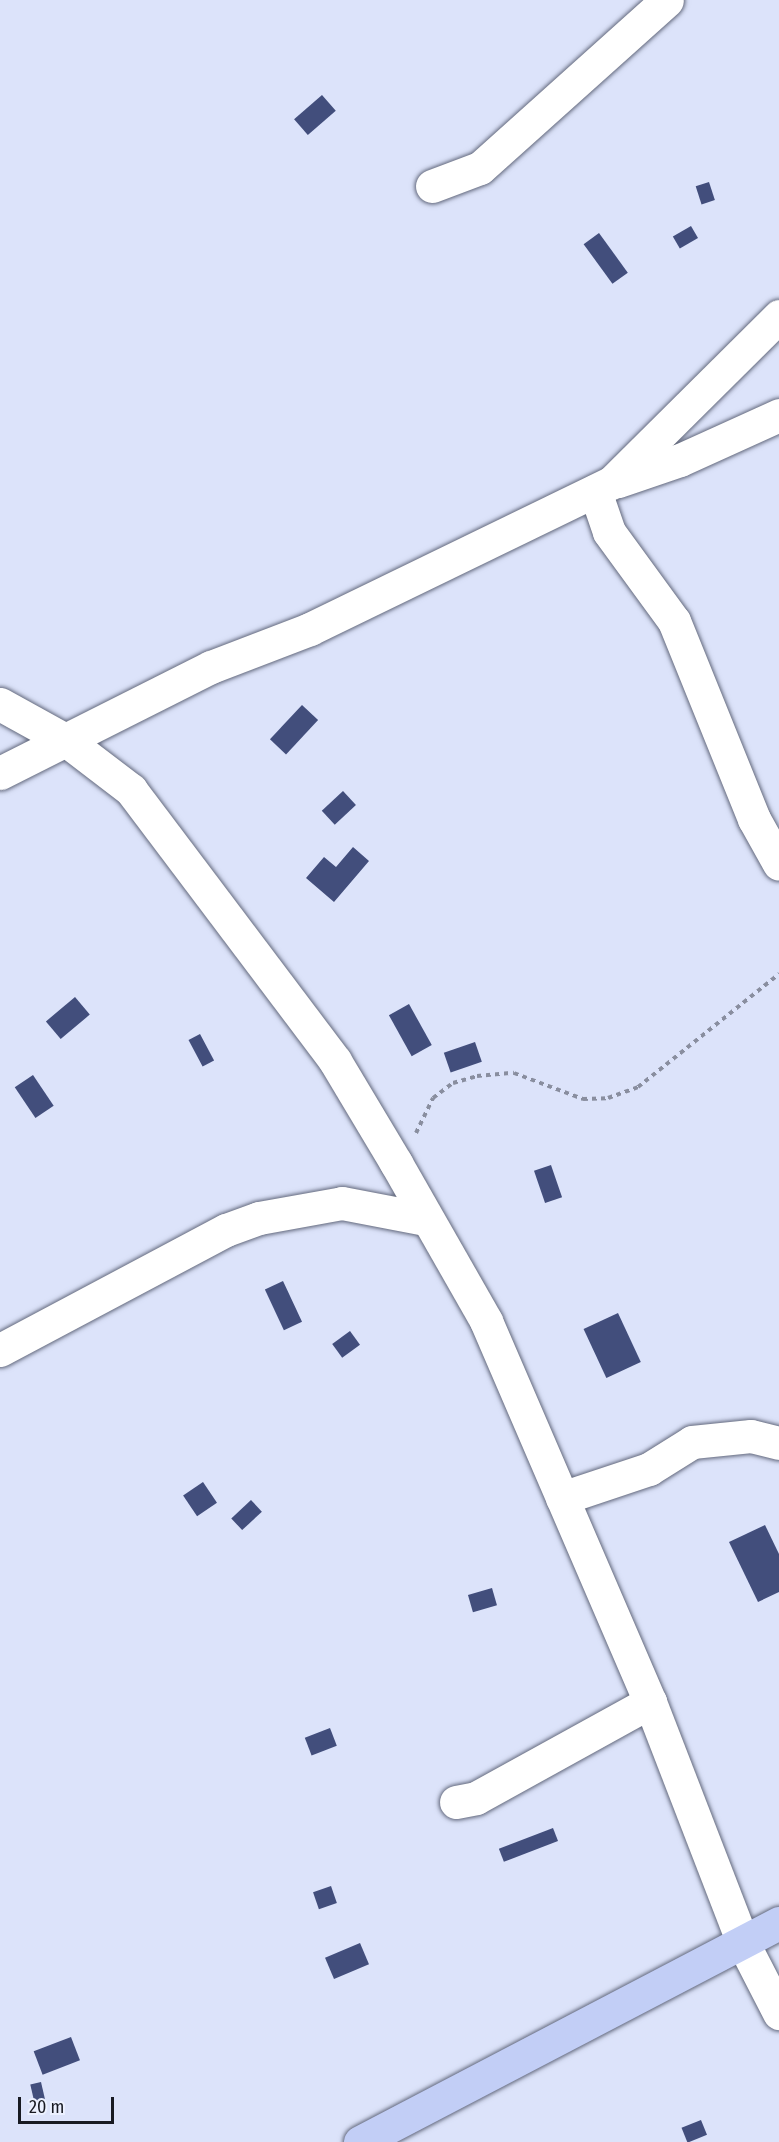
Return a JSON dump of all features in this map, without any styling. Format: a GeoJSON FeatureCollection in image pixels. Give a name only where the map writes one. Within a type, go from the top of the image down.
{"type":"FeatureCollection","features":[{"type":"Feature","properties":{"kind":"main road"},"geometry":{"type":"LineString","coordinates":[[360,2142],[779,1923]]}},
{"type":"Feature","properties":{"kind":"street"},"geometry":{"type":"LineString","coordinates":[[432,186],[480,168],[667,0]]}},
{"type":"Feature","properties":{"kind":"street"},"geometry":{"type":"LineString","coordinates":[[603,487],[779,316]]}},
{"type":"Feature","properties":{"kind":"street"},"geometry":{"type":"LineString","coordinates":[[0,772],[67,741],[211,667],[310,629],[603,487],[680,460],[779,415]]}},
{"type":"Feature","properties":{"kind":"street"},"geometry":{"type":"LineString","coordinates":[[603,487],[609,532],[674,621],[754,819],[779,864]]}},
{"type":"Feature","properties":{"kind":"street"},"geometry":{"type":"LineString","coordinates":[[0,704],[67,741],[131,790],[224,908],[335,1061],[396,1163],[425,1219],[486,1321],[650,1702],[743,1943],[779,2013]]}},
{"type":"Feature","properties":{"kind":"street"},"geometry":{"type":"LineString","coordinates":[[0,1350],[226,1230],[260,1218],[342,1203],[425,1219]]}},
{"type":"Feature","properties":{"kind":"street"},"geometry":{"type":"LineString","coordinates":[[562,1498],[649,1469],[692,1442],[751,1436],[779,1443]]}},
{"type":"Feature","properties":{"kind":"street"},"geometry":{"type":"LineString","coordinates":[[456,1802],[476,1798],[650,1702]]}},
{"type":"Feature","properties":{"kind":"path"},"geometry":{"type":"LineString","coordinates":[[396,1163],[410,1149],[433,1098],[453,1083],[514,1073],[583,1098],[608,1098],[671,1066],[779,974]]}},
{"type":"Feature","properties":{"kind":"building"},"geometry":{"type":"Polygon","coordinates":[[[322,95],[336,111],[308,135],[294,119],[322,95]]]}},
{"type":"Feature","properties":{"kind":"building"},"geometry":{"type":"Polygon","coordinates":[[[709,182],[715,200],[702,204],[696,186],[709,182]]]}},
{"type":"Feature","properties":{"kind":"building"},"geometry":{"type":"Polygon","coordinates":[[[691,226],[698,238],[680,249],[673,236],[691,226]]]}},
{"type":"Feature","properties":{"kind":"building"},"geometry":{"type":"Polygon","coordinates":[[[599,233],[628,273],[612,284],[584,244],[599,233]]]}},
{"type":"Feature","properties":{"kind":"building"},"geometry":{"type":"Polygon","coordinates":[[[302,705],[318,720],[286,754],[270,739],[302,705]]]}},
{"type":"Feature","properties":{"kind":"building"},"geometry":{"type":"Polygon","coordinates":[[[343,791],[356,805],[335,825],[322,811],[343,791]]]}},
{"type":"Feature","properties":{"kind":"building"},"geometry":{"type":"Polygon","coordinates":[[[353,847],[369,861],[334,902],[306,878],[324,857],[336,867],[353,847]]]}},
{"type":"Feature","properties":{"kind":"building"},"geometry":{"type":"Polygon","coordinates":[[[75,997],[90,1015],[61,1039],[46,1021],[75,997]]]}},
{"type":"Feature","properties":{"kind":"building"},"geometry":{"type":"Polygon","coordinates":[[[409,1004],[432,1045],[412,1056],[389,1015],[409,1004]]]}},
{"type":"Feature","properties":{"kind":"building"},"geometry":{"type":"Polygon","coordinates":[[[200,1034],[214,1060],[203,1067],[189,1040],[200,1034]]]}},
{"type":"Feature","properties":{"kind":"building"},"geometry":{"type":"Polygon","coordinates":[[[475,1042],[482,1062],[451,1073],[444,1053],[475,1042]]]}},
{"type":"Feature","properties":{"kind":"building"},"geometry":{"type":"Polygon","coordinates":[[[33,1075],[54,1106],[35,1118],[15,1087],[33,1075]]]}},
{"type":"Feature","properties":{"kind":"building"},"geometry":{"type":"Polygon","coordinates":[[[551,1165],[562,1197],[545,1203],[534,1171],[551,1165]]]}},
{"type":"Feature","properties":{"kind":"building"},"geometry":{"type":"Polygon","coordinates":[[[283,1281],[302,1322],[284,1330],[265,1289],[283,1281]]]}},
{"type":"Feature","properties":{"kind":"building"},"geometry":{"type":"Polygon","coordinates":[[[618,1313],[641,1362],[606,1378],[584,1329],[618,1313]]]}},
{"type":"Feature","properties":{"kind":"building"},"geometry":{"type":"Polygon","coordinates":[[[350,1331],[360,1345],[342,1358],[332,1344],[350,1331]]]}},
{"type":"Feature","properties":{"kind":"building"},"geometry":{"type":"Polygon","coordinates":[[[203,1482],[217,1503],[197,1516],[183,1495],[203,1482]]]}},
{"type":"Feature","properties":{"kind":"building"},"geometry":{"type":"Polygon","coordinates":[[[251,1500],[262,1512],[242,1530],[231,1518],[251,1500]]]}},
{"type":"Feature","properties":{"kind":"building"},"geometry":{"type":"Polygon","coordinates":[[[765,1525],[779,1554],[779,1592],[758,1602],[729,1542],[765,1525]]]}},
{"type":"Feature","properties":{"kind":"building"},"geometry":{"type":"Polygon","coordinates":[[[492,1588],[497,1605],[473,1612],[468,1595],[492,1588]]]}},
{"type":"Feature","properties":{"kind":"building"},"geometry":{"type":"Polygon","coordinates":[[[330,1728],[337,1746],[312,1755],[305,1738],[330,1728]]]}},
{"type":"Feature","properties":{"kind":"building"},"geometry":{"type":"Polygon","coordinates":[[[553,1828],[558,1841],[504,1862],[499,1849],[553,1828]]]}},
{"type":"Feature","properties":{"kind":"building"},"geometry":{"type":"Polygon","coordinates":[[[331,1886],[337,1903],[319,1909],[313,1892],[331,1886]]]}},
{"type":"Feature","properties":{"kind":"building"},"geometry":{"type":"Polygon","coordinates":[[[360,1943],[369,1964],[334,1979],[325,1958],[360,1943]]]}},
{"type":"Feature","properties":{"kind":"building"},"geometry":{"type":"Polygon","coordinates":[[[71,2037],[80,2060],[43,2075],[34,2051],[71,2037]]]}},
{"type":"Feature","properties":{"kind":"building"},"geometry":{"type":"Polygon","coordinates":[[[41,2082],[45,2100],[34,2102],[30,2084],[41,2082]]]}},
{"type":"Feature","properties":{"kind":"building"},"geometry":{"type":"Polygon","coordinates":[[[701,2120],[707,2135],[687,2142],[682,2128],[701,2120]]]}}]}
